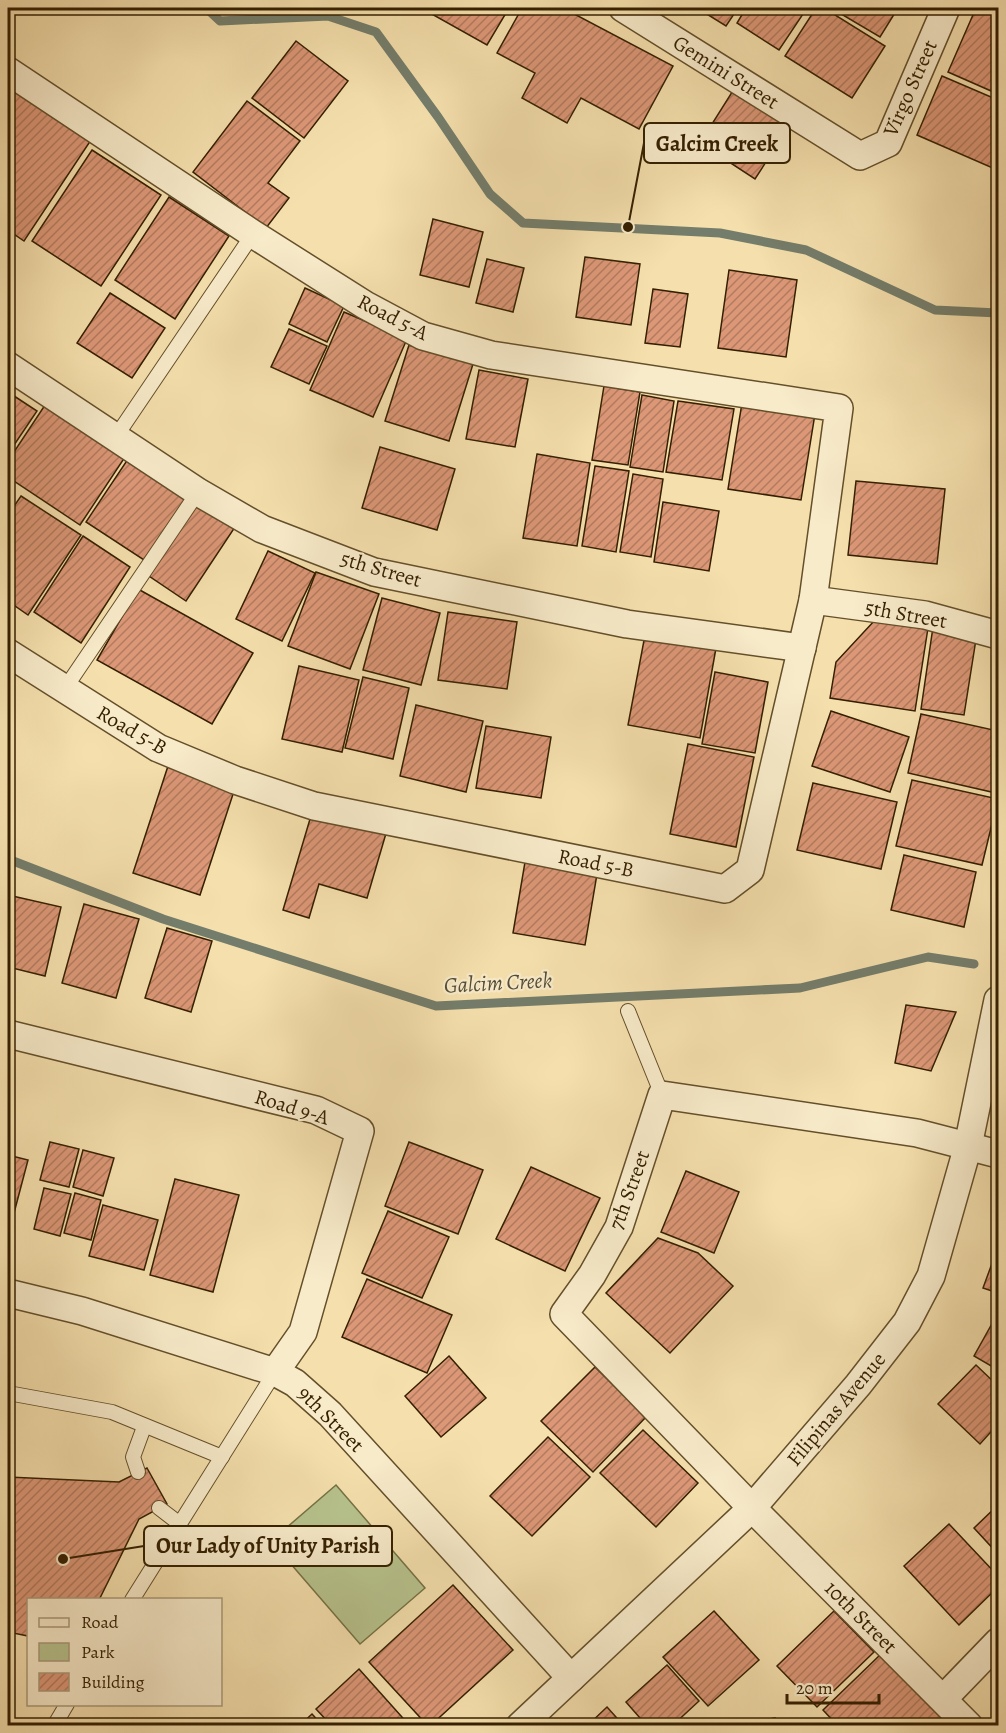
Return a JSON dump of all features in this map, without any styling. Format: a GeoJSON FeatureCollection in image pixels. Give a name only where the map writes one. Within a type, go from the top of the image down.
{"type":"FeatureCollection","features":[{"type":"Feature","properties":{"kind":"street","name":"Gemini Street"},"geometry":{"type":"LineString","coordinates":[[623,8],[860,156]]}},
{"type":"Feature","properties":{"kind":"street","name":"Virgo Street"},"geometry":{"type":"LineString","coordinates":[[860,156],[888,142],[946,8]]}},
{"type":"Feature","properties":{"kind":"street","name":"Road 5-A"},"geometry":{"type":"LineString","coordinates":[[8,71],[364,305],[423,336],[490,355],[838,408]]}},
{"type":"Feature","properties":{"kind":"street","name":"5th Street"},"geometry":{"type":"LineString","coordinates":[[8,366],[198,492],[262,529],[374,572],[627,624],[802,648]]}},
{"type":"Feature","properties":{"kind":"street","name":"Road 5-B"},"geometry":{"type":"LineString","coordinates":[[8,652],[64,690],[158,748],[235,780],[314,806],[725,889],[750,870],[813,600],[838,408]]}},
{"type":"Feature","properties":{"kind":"street","name":"5th Street"},"geometry":{"type":"LineString","coordinates":[[813,600],[925,615],[999,635]]}},
{"type":"Feature","properties":{"kind":"street","name":"Filipinas Avenue"},"geometry":{"type":"LineString","coordinates":[[520,1725],[752,1508],[858,1385],[906,1322],[931,1276],[968,1146],[999,1000]]}},
{"type":"Feature","properties":{"kind":"street","name":"Road 9-A"},"geometry":{"type":"LineString","coordinates":[[8,1034],[316,1110],[360,1131],[303,1332],[275,1372]]}},
{"type":"Feature","properties":{"kind":"street"},"geometry":{"type":"LineString","coordinates":[[662,1095],[917,1133],[999,1154]]}},
{"type":"Feature","properties":{"kind":"street","name":"7th Street"},"geometry":{"type":"LineString","coordinates":[[662,1095],[619,1227],[592,1275],[564,1314],[752,1508]]}},
{"type":"Feature","properties":{"kind":"street","name":"9th Street"},"geometry":{"type":"LineString","coordinates":[[8,1293],[82,1311],[275,1372],[295,1383],[330,1414],[571,1678]]}},
{"type":"Feature","properties":{"kind":"street","name":"10th Street"},"geometry":{"type":"LineString","coordinates":[[752,1508],[969,1725]]}},
{"type":"Feature","properties":{"kind":"street"},"geometry":{"type":"LineString","coordinates":[[942,1699],[999,1642]]}},
{"type":"Feature","properties":{"kind":"lane"},"geometry":{"type":"LineString","coordinates":[[115,438],[253,234]]}},
{"type":"Feature","properties":{"kind":"lane"},"geometry":{"type":"LineString","coordinates":[[64,690],[198,492]]}},
{"type":"Feature","properties":{"kind":"lane"},"geometry":{"type":"LineString","coordinates":[[628,1011],[662,1095]]}},
{"type":"Feature","properties":{"kind":"lane"},"geometry":{"type":"LineString","coordinates":[[133,1598],[275,1372]]}},
{"type":"Feature","properties":{"kind":"lane"},"geometry":{"type":"LineString","coordinates":[[8,1393],[112,1412],[222,1457]]}},
{"type":"Feature","properties":{"kind":"lane"},"geometry":{"type":"LineString","coordinates":[[138,1472],[134,1457],[144,1427]]}},
{"type":"Feature","properties":{"kind":"lane"},"geometry":{"type":"LineString","coordinates":[[159,1508],[180,1524]]}},
{"type":"Feature","properties":{"kind":"lane"},"geometry":{"type":"LineString","coordinates":[[54,1725],[66,1706]]}},
{"type":"Feature","properties":{"kind":"green space"},"geometry":{"type":"Polygon","coordinates":[[[336,1485],[425,1588],[360,1644],[271,1541],[336,1485]]]}},
{"type":"Feature","properties":{"kind":"building"},"geometry":{"type":"Polygon","coordinates":[[[421,8],[509,8],[487,45],[421,8]]]}},
{"type":"Feature","properties":{"kind":"building"},"geometry":{"type":"Polygon","coordinates":[[[522,8],[563,8],[673,66],[639,129],[581,98],[567,123],[522,98],[535,73],[497,53],[522,8]]]}},
{"type":"Feature","properties":{"kind":"building"},"geometry":{"type":"Polygon","coordinates":[[[697,8],[738,8],[726,26],[697,8]]]}},
{"type":"Feature","properties":{"kind":"building"},"geometry":{"type":"Polygon","coordinates":[[[746,8],[807,8],[779,50],[737,23],[746,8]]]}},
{"type":"Feature","properties":{"kind":"building"},"geometry":{"type":"Polygon","coordinates":[[[816,8],[824,8],[885,46],[852,98],[785,56],[816,8]]]}},
{"type":"Feature","properties":{"kind":"building"},"geometry":{"type":"Polygon","coordinates":[[[831,8],[898,8],[880,37],[831,8]]]}},
{"type":"Feature","properties":{"kind":"building"},"geometry":{"type":"Polygon","coordinates":[[[976,8],[998,18],[998,94],[948,72],[976,8]]]}},
{"type":"Feature","properties":{"kind":"building"},"geometry":{"type":"Polygon","coordinates":[[[296,41],[348,81],[304,138],[252,98],[296,41]]]}},
{"type":"Feature","properties":{"kind":"building"},"geometry":{"type":"Polygon","coordinates":[[[942,76],[998,100],[998,160],[995,169],[917,135],[942,76]]]}},
{"type":"Feature","properties":{"kind":"building"},"geometry":{"type":"Polygon","coordinates":[[[8,85],[91,140],[24,241],[8,230],[8,85]]]}},
{"type":"Feature","properties":{"kind":"building"},"geometry":{"type":"Polygon","coordinates":[[[734,89],[790,125],[755,179],[700,143],[734,89]]]}},
{"type":"Feature","properties":{"kind":"building"},"geometry":{"type":"Polygon","coordinates":[[[247,101],[300,141],[268,183],[289,198],[266,228],[193,172],[247,101]]]}},
{"type":"Feature","properties":{"kind":"building"},"geometry":{"type":"Polygon","coordinates":[[[92,150],[161,195],[101,286],[32,241],[92,150]]]}},
{"type":"Feature","properties":{"kind":"building"},"geometry":{"type":"Polygon","coordinates":[[[169,197],[229,236],[175,319],[115,280],[169,197]]]}},
{"type":"Feature","properties":{"kind":"building"},"geometry":{"type":"Polygon","coordinates":[[[433,219],[483,232],[469,287],[420,275],[433,219]]]}},
{"type":"Feature","properties":{"kind":"building"},"geometry":{"type":"Polygon","coordinates":[[[585,257],[640,264],[631,325],[576,317],[585,257]]]}},
{"type":"Feature","properties":{"kind":"building"},"geometry":{"type":"Polygon","coordinates":[[[487,259],[524,268],[513,312],[476,303],[487,259]]]}},
{"type":"Feature","properties":{"kind":"building"},"geometry":{"type":"Polygon","coordinates":[[[729,270],[797,280],[786,357],[718,348],[729,270]]]}},
{"type":"Feature","properties":{"kind":"building"},"geometry":{"type":"Polygon","coordinates":[[[305,288],[344,306],[327,342],[289,324],[305,288]]]}},
{"type":"Feature","properties":{"kind":"building"},"geometry":{"type":"Polygon","coordinates":[[[653,289],[688,294],[680,347],[645,343],[653,289]]]}},
{"type":"Feature","properties":{"kind":"building"},"geometry":{"type":"Polygon","coordinates":[[[110,293],[165,328],[132,378],[77,343],[110,293]]]}},
{"type":"Feature","properties":{"kind":"building"},"geometry":{"type":"Polygon","coordinates":[[[344,312],[407,339],[373,417],[310,390],[344,312]]]}},
{"type":"Feature","properties":{"kind":"building"},"geometry":{"type":"Polygon","coordinates":[[[289,329],[327,346],[309,384],[271,367],[289,329]]]}},
{"type":"Feature","properties":{"kind":"building"},"geometry":{"type":"Polygon","coordinates":[[[409,345],[473,364],[449,441],[385,421],[409,345]]]}},
{"type":"Feature","properties":{"kind":"building"},"geometry":{"type":"Polygon","coordinates":[[[479,370],[528,379],[515,447],[466,439],[479,370]]]}},
{"type":"Feature","properties":{"kind":"building"},"geometry":{"type":"Polygon","coordinates":[[[604,386],[640,392],[628,465],[592,460],[604,386]]]}},
{"type":"Feature","properties":{"kind":"building"},"geometry":{"type":"Polygon","coordinates":[[[8,392],[37,411],[8,454],[8,392]]]}},
{"type":"Feature","properties":{"kind":"building"},"geometry":{"type":"Polygon","coordinates":[[[642,395],[674,401],[663,472],[630,467],[642,395]]]}},
{"type":"Feature","properties":{"kind":"building"},"geometry":{"type":"Polygon","coordinates":[[[678,401],[734,409],[722,480],[666,472],[678,401]]]}},
{"type":"Feature","properties":{"kind":"building"},"geometry":{"type":"Polygon","coordinates":[[[47,402],[127,454],[80,525],[8,477],[8,461],[47,402]]]}},
{"type":"Feature","properties":{"kind":"building"},"geometry":{"type":"Polygon","coordinates":[[[742,403],[815,414],[801,500],[728,489],[742,403]]]}},
{"type":"Feature","properties":{"kind":"building"},"geometry":{"type":"Polygon","coordinates":[[[380,447],[455,469],[437,530],[362,508],[380,447]]]}},
{"type":"Feature","properties":{"kind":"building"},"geometry":{"type":"Polygon","coordinates":[[[537,454],[590,463],[577,546],[523,538],[537,454]]]}},
{"type":"Feature","properties":{"kind":"building"},"geometry":{"type":"Polygon","coordinates":[[[130,456],[188,495],[144,560],[86,522],[130,456]]]}},
{"type":"Feature","properties":{"kind":"building"},"geometry":{"type":"Polygon","coordinates":[[[595,466],[629,471],[616,552],[582,546],[595,466]]]}},
{"type":"Feature","properties":{"kind":"building"},"geometry":{"type":"Polygon","coordinates":[[[633,474],[663,479],[651,557],[620,552],[633,474]]]}},
{"type":"Feature","properties":{"kind":"building"},"geometry":{"type":"Polygon","coordinates":[[[856,481],[945,489],[937,564],[848,555],[856,481]]]}},
{"type":"Feature","properties":{"kind":"building"},"geometry":{"type":"Polygon","coordinates":[[[21,496],[81,535],[28,615],[8,601],[8,515],[21,496]]]}},
{"type":"Feature","properties":{"kind":"building"},"geometry":{"type":"Polygon","coordinates":[[[194,500],[235,527],[186,601],[146,574],[194,500]]]}},
{"type":"Feature","properties":{"kind":"building"},"geometry":{"type":"Polygon","coordinates":[[[663,502],[719,511],[709,571],[654,562],[663,502]]]}},
{"type":"Feature","properties":{"kind":"building"},"geometry":{"type":"Polygon","coordinates":[[[83,536],[130,567],[81,643],[34,612],[83,536]]]}},
{"type":"Feature","properties":{"kind":"building"},"geometry":{"type":"Polygon","coordinates":[[[268,551],[315,573],[282,641],[236,619],[268,551]]]}},
{"type":"Feature","properties":{"kind":"building"},"geometry":{"type":"Polygon","coordinates":[[[316,572],[379,594],[350,669],[288,646],[316,572]]]}},
{"type":"Feature","properties":{"kind":"building"},"geometry":{"type":"Polygon","coordinates":[[[138,589],[253,653],[212,724],[97,660],[138,589]]]}},
{"type":"Feature","properties":{"kind":"building"},"geometry":{"type":"Polygon","coordinates":[[[382,598],[440,613],[421,685],[363,670],[382,598]]]}},
{"type":"Feature","properties":{"kind":"building"},"geometry":{"type":"Polygon","coordinates":[[[448,612],[517,622],[507,689],[438,680],[448,612]]]}},
{"type":"Feature","properties":{"kind":"building"},"geometry":{"type":"Polygon","coordinates":[[[875,620],[928,628],[915,711],[830,698],[836,662],[875,620]]]}},
{"type":"Feature","properties":{"kind":"building"},"geometry":{"type":"Polygon","coordinates":[[[933,627],[977,633],[964,715],[921,709],[933,627]]]}},
{"type":"Feature","properties":{"kind":"building"},"geometry":{"type":"Polygon","coordinates":[[[645,635],[716,648],[700,738],[628,725],[645,635]]]}},
{"type":"Feature","properties":{"kind":"building"},"geometry":{"type":"Polygon","coordinates":[[[299,666],[359,680],[342,752],[282,739],[299,666]]]}},
{"type":"Feature","properties":{"kind":"building"},"geometry":{"type":"Polygon","coordinates":[[[715,672],[768,682],[755,753],[702,744],[715,672]]]}},
{"type":"Feature","properties":{"kind":"building"},"geometry":{"type":"Polygon","coordinates":[[[363,677],[409,688],[393,759],[345,748],[363,677]]]}},
{"type":"Feature","properties":{"kind":"building"},"geometry":{"type":"Polygon","coordinates":[[[416,705],[483,721],[466,792],[400,776],[416,705]]]}},
{"type":"Feature","properties":{"kind":"building"},"geometry":{"type":"Polygon","coordinates":[[[831,711],[909,737],[890,792],[812,766],[831,711]]]}},
{"type":"Feature","properties":{"kind":"building"},"geometry":{"type":"Polygon","coordinates":[[[921,714],[998,731],[996,793],[908,773],[921,714]]]}},
{"type":"Feature","properties":{"kind":"building"},"geometry":{"type":"Polygon","coordinates":[[[486,726],[551,737],[541,798],[476,788],[486,726]]]}},
{"type":"Feature","properties":{"kind":"building"},"geometry":{"type":"Polygon","coordinates":[[[688,744],[754,757],[736,847],[670,834],[688,744]]]}},
{"type":"Feature","properties":{"kind":"building"},"geometry":{"type":"Polygon","coordinates":[[[169,763],[236,785],[200,895],[133,873],[169,763]]]}},
{"type":"Feature","properties":{"kind":"building"},"geometry":{"type":"Polygon","coordinates":[[[912,780],[998,799],[982,865],[896,846],[912,780]]]}},
{"type":"Feature","properties":{"kind":"building"},"geometry":{"type":"Polygon","coordinates":[[[813,783],[897,802],[881,869],[797,850],[813,783]]]}},
{"type":"Feature","properties":{"kind":"building"},"geometry":{"type":"Polygon","coordinates":[[[313,809],[387,830],[367,898],[319,884],[309,918],[283,910],[313,809]]]}},
{"type":"Feature","properties":{"kind":"building"},"geometry":{"type":"Polygon","coordinates":[[[904,855],[976,872],[964,927],[891,910],[904,855]]]}},
{"type":"Feature","properties":{"kind":"building"},"geometry":{"type":"Polygon","coordinates":[[[525,862],[597,874],[585,945],[513,933],[525,862]]]}},
{"type":"Feature","properties":{"kind":"building"},"geometry":{"type":"Polygon","coordinates":[[[8,895],[61,907],[45,976],[8,967],[8,895]]]}},
{"type":"Feature","properties":{"kind":"building"},"geometry":{"type":"Polygon","coordinates":[[[84,904],[139,919],[116,998],[62,983],[84,904]]]}},
{"type":"Feature","properties":{"kind":"building"},"geometry":{"type":"Polygon","coordinates":[[[167,928],[212,941],[191,1012],[145,998],[167,928]]]}},
{"type":"Feature","properties":{"kind":"building"},"geometry":{"type":"Polygon","coordinates":[[[906,1005],[956,1012],[931,1071],[895,1063],[906,1005]]]}},
{"type":"Feature","properties":{"kind":"building"},"geometry":{"type":"Polygon","coordinates":[[[50,1142],[79,1149],[69,1187],[40,1180],[50,1142]]]}},
{"type":"Feature","properties":{"kind":"building"},"geometry":{"type":"Polygon","coordinates":[[[409,1142],[483,1170],[458,1234],[385,1206],[409,1142]]]}},
{"type":"Feature","properties":{"kind":"building"},"geometry":{"type":"Polygon","coordinates":[[[83,1150],[114,1158],[103,1196],[73,1187],[83,1150]]]}},
{"type":"Feature","properties":{"kind":"building"},"geometry":{"type":"Polygon","coordinates":[[[8,1155],[28,1160],[9,1232],[8,1231],[8,1155]]]}},
{"type":"Feature","properties":{"kind":"building"},"geometry":{"type":"Polygon","coordinates":[[[531,1167],[600,1198],[565,1271],[496,1239],[531,1167]]]}},
{"type":"Feature","properties":{"kind":"building"},"geometry":{"type":"Polygon","coordinates":[[[686,1171],[739,1192],[714,1253],[661,1232],[686,1171]]]}},
{"type":"Feature","properties":{"kind":"building"},"geometry":{"type":"Polygon","coordinates":[[[175,1179],[239,1195],[213,1292],[150,1275],[175,1179]]]}},
{"type":"Feature","properties":{"kind":"building"},"geometry":{"type":"Polygon","coordinates":[[[44,1188],[71,1194],[60,1236],[34,1229],[44,1188]]]}},
{"type":"Feature","properties":{"kind":"building"},"geometry":{"type":"Polygon","coordinates":[[[75,1193],[101,1200],[91,1240],[64,1233],[75,1193]]]}},
{"type":"Feature","properties":{"kind":"building"},"geometry":{"type":"Polygon","coordinates":[[[103,1205],[158,1220],[144,1270],[89,1256],[103,1205]]]}},
{"type":"Feature","properties":{"kind":"building"},"geometry":{"type":"Polygon","coordinates":[[[388,1211],[449,1237],[422,1298],[362,1273],[388,1211]]]}},
{"type":"Feature","properties":{"kind":"building"},"geometry":{"type":"Polygon","coordinates":[[[658,1238],[698,1253],[733,1286],[670,1353],[606,1293],[658,1238]]]}},
{"type":"Feature","properties":{"kind":"building"},"geometry":{"type":"Polygon","coordinates":[[[998,1247],[998,1293],[983,1288],[998,1247]]]}},
{"type":"Feature","properties":{"kind":"building"},"geometry":{"type":"Polygon","coordinates":[[[367,1279],[452,1315],[427,1373],[342,1337],[367,1279]]]}},
{"type":"Feature","properties":{"kind":"building"},"geometry":{"type":"Polygon","coordinates":[[[998,1313],[998,1370],[974,1356],[998,1313]]]}},
{"type":"Feature","properties":{"kind":"building"},"geometry":{"type":"Polygon","coordinates":[[[449,1356],[486,1398],[441,1437],[405,1396],[449,1356]]]}},
{"type":"Feature","properties":{"kind":"building"},"geometry":{"type":"Polygon","coordinates":[[[976,1365],[998,1386],[998,1424],[980,1444],[938,1404],[976,1365]]]}},
{"type":"Feature","properties":{"kind":"building"},"geometry":{"type":"Polygon","coordinates":[[[595,1367],[646,1417],[593,1472],[541,1421],[595,1367]]]}},
{"type":"Feature","properties":{"kind":"building"},"geometry":{"type":"Polygon","coordinates":[[[643,1430],[698,1483],[656,1527],[600,1473],[643,1430]]]}},
{"type":"Feature","properties":{"kind":"building"},"geometry":{"type":"Polygon","coordinates":[[[548,1437],[590,1477],[532,1536],[490,1496],[548,1437]]]}},
{"type":"Feature","properties":{"kind":"building"},"geometry":{"type":"Polygon","coordinates":[[[147,1468],[167,1504],[139,1519],[100,1598],[27,1598],[27,1636],[8,1632],[8,1477],[119,1482],[147,1468]]]}},
{"type":"Feature","properties":{"kind":"building"},"geometry":{"type":"Polygon","coordinates":[[[998,1505],[998,1554],[974,1528],[998,1505]]]}},
{"type":"Feature","properties":{"kind":"building"},"geometry":{"type":"Polygon","coordinates":[[[949,1524],[998,1576],[998,1587],[959,1625],[904,1566],[949,1524]]]}},
{"type":"Feature","properties":{"kind":"building"},"geometry":{"type":"Polygon","coordinates":[[[453,1585],[513,1650],[428,1726],[369,1662],[453,1585]]]}},
{"type":"Feature","properties":{"kind":"building"},"geometry":{"type":"Polygon","coordinates":[[[714,1611],[759,1660],[708,1706],[663,1657],[714,1611]]]}},
{"type":"Feature","properties":{"kind":"building"},"geometry":{"type":"Polygon","coordinates":[[[834,1611],[874,1652],[817,1707],[777,1666],[834,1611]]]}},
{"type":"Feature","properties":{"kind":"building"},"geometry":{"type":"Polygon","coordinates":[[[882,1653],[952,1726],[838,1726],[823,1710],[882,1653]]]}},
{"type":"Feature","properties":{"kind":"building"},"geometry":{"type":"Polygon","coordinates":[[[667,1665],[699,1701],[672,1726],[647,1726],[626,1702],[667,1665]]]}},
{"type":"Feature","properties":{"kind":"building"},"geometry":{"type":"Polygon","coordinates":[[[359,1669],[410,1726],[332,1726],[316,1709],[359,1669]]]}},
{"type":"Feature","properties":{"kind":"building"},"geometry":{"type":"Polygon","coordinates":[[[607,1707],[624,1726],[587,1726],[607,1707]]]}},
{"type":"Feature","properties":{"kind":"building"},"geometry":{"type":"Polygon","coordinates":[[[312,1714],[323,1726],[299,1726],[312,1714]]]}},
{"type":"Feature","properties":{"kind":"building"},"geometry":{"type":"Polygon","coordinates":[[[775,1718],[776,1726],[733,1726],[775,1718]]]}},
{"type":"Feature","properties":{"kind":"waterway","name":"Galcim Creek"},"geometry":{"type":"LineString","coordinates":[[206,8],[220,21],[328,16],[376,32],[490,194],[523,223],[720,233],[806,250],[935,310],[998,313]]}},
{"type":"Feature","properties":{"kind":"waterway","name":"Galcim Creek"},"geometry":{"type":"LineString","coordinates":[[8,859],[163,919],[436,1006],[800,988],[928,957],[974,964]]}},
{"type":"Feature","properties":{"kind":"place","name":"Galcim Creek"},"geometry":{"type":"Point","coordinates":[628,227]}},
{"type":"Feature","properties":{"kind":"place","name":"Our Lady of Unity Parish"},"geometry":{"type":"Point","coordinates":[63,1559]}}]}
